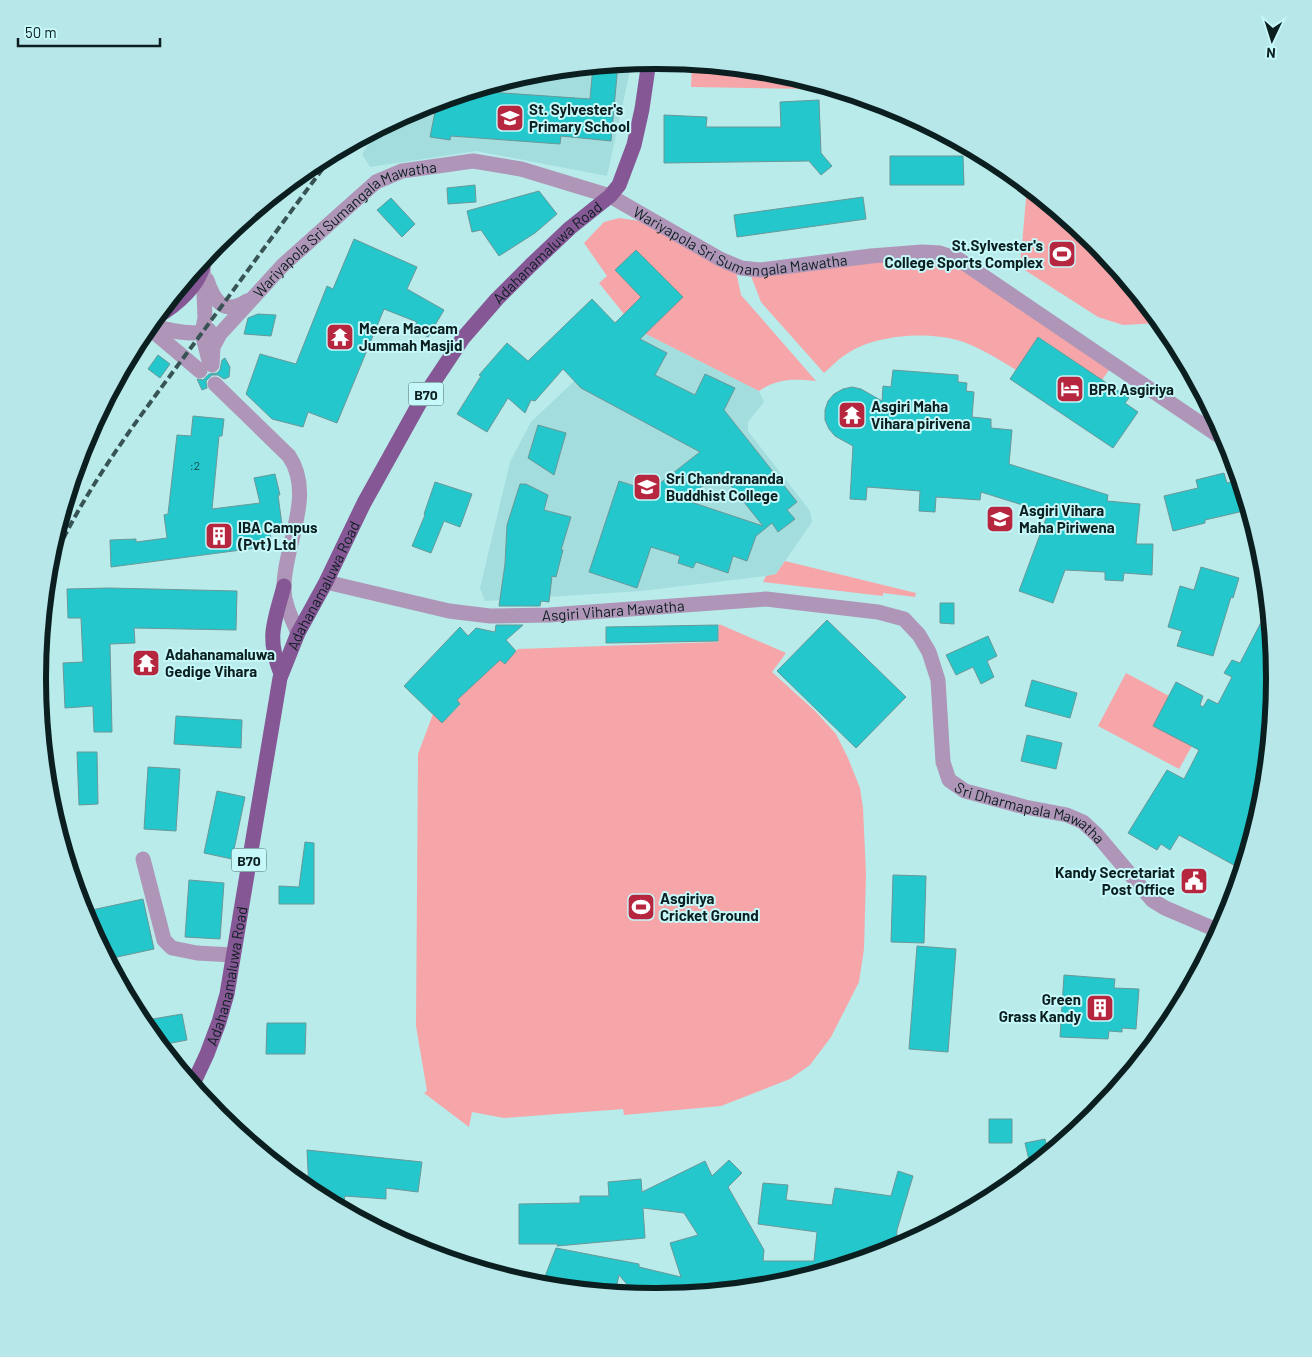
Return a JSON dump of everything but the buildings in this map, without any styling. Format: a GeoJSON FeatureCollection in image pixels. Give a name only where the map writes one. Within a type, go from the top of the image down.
{"type":"FeatureCollection","features":[{"type":"Feature","properties":{"kind":"main road","name":"B70"},"geometry":{"type":"LineString","coordinates":[[610,196],[622,177],[634,145],[648,69]]}},
{"type":"Feature","properties":{"kind":"main road","name":"Adahanamaluwa Road"},"geometry":{"type":"LineString","coordinates":[[196,1078],[219,1022],[226,994],[282,674],[298,633],[326,582],[389,456],[419,404],[463,338],[497,298],[531,265],[570,228],[610,196]]}},
{"type":"Feature","properties":{"kind":"main road"},"geometry":{"type":"LineString","coordinates":[[178,300],[197,277]]}},
{"type":"Feature","properties":{"kind":"main road"},"geometry":{"type":"LineString","coordinates":[[282,674],[274,655],[272,633],[284,586]]}},
{"type":"Feature","properties":{"kind":"street","name":"Wariyapola Sri Sumangala Mawatha"},"geometry":{"type":"LineString","coordinates":[[208,367],[215,342],[251,298],[283,265],[376,182],[402,171],[472,161],[521,169],[610,196],[720,259],[742,268],[760,270],[870,256],[922,252],[940,253],[958,259],[1213,432]]}},
{"type":"Feature","properties":{"kind":"street"},"geometry":{"type":"LineString","coordinates":[[205,268],[213,296],[221,306],[235,307],[251,298]]}},
{"type":"Feature","properties":{"kind":"street"},"geometry":{"type":"LineString","coordinates":[[204,269],[205,318],[202,333],[208,367]]}},
{"type":"Feature","properties":{"kind":"street","name":"Wariyapola Sri Sumangala Mawatha"},"geometry":{"type":"LineString","coordinates":[[202,333],[233,319]]}},
{"type":"Feature","properties":{"kind":"street"},"geometry":{"type":"LineString","coordinates":[[158,328],[202,333]]}},
{"type":"Feature","properties":{"kind":"street"},"geometry":{"type":"LineString","coordinates":[[156,331],[208,367]]}},
{"type":"Feature","properties":{"kind":"street"},"geometry":{"type":"LineString","coordinates":[[216,384],[289,456],[296,470],[299,483],[296,518],[288,554],[284,586],[287,609],[298,633]]}},
{"type":"Feature","properties":{"kind":"street","name":"Asgiri Vihara Mawatha"},"geometry":{"type":"LineString","coordinates":[[326,582],[449,611],[490,616],[549,616],[766,599],[878,612],[904,619]]}},
{"type":"Feature","properties":{"kind":"street","name":"Sri Dharmapala Mawatha"},"geometry":{"type":"LineString","coordinates":[[904,619],[929,652],[938,680],[943,762],[949,780],[965,791],[1026,807],[1067,815],[1083,822],[1097,835],[1152,900],[1165,908],[1212,927]]}},
{"type":"Feature","properties":{"kind":"street"},"geometry":{"type":"LineString","coordinates":[[143,859],[164,940],[172,948],[197,953],[233,955]]}},
{"type":"Feature","properties":{"kind":"shaded area","name":"St. Sylvester's Primary School"},"geometry":{"type":"Polygon","coordinates":[[[630,70],[607,176],[476,151],[370,167],[362,154],[372,139],[423,115],[460,101],[537,80],[576,74],[630,70]]]}},
{"type":"Feature","properties":{"kind":"shaded area"},"geometry":{"type":"Polygon","coordinates":[[[692,70],[775,80],[809,89],[691,87],[692,70]]]}},
{"type":"Feature","properties":{"kind":"shaded area","name":"St.Sylvester's College Sports Complex"},"geometry":{"type":"Polygon","coordinates":[[[1026,195],[1087,247],[1114,276],[1151,323],[1123,325],[1098,317],[1020,267],[1026,195]]]}},
{"type":"Feature","properties":{"kind":"shaded area"},"geometry":{"type":"Polygon","coordinates":[[[619,218],[640,221],[736,271],[741,295],[816,381],[786,380],[759,391],[636,329],[599,283],[607,276],[584,243],[604,222],[619,218]]]}},
{"type":"Feature","properties":{"kind":"shaded area"},"geometry":{"type":"Polygon","coordinates":[[[894,259],[933,261],[970,272],[1111,367],[1102,380],[1039,337],[1016,370],[988,353],[957,340],[944,337],[915,336],[884,339],[856,348],[839,359],[824,373],[761,302],[751,276],[894,259]]]}},
{"type":"Feature","properties":{"kind":"shaded area","name":"Sri Chandrananda Buddhist College"},"geometry":{"type":"Polygon","coordinates":[[[636,329],[759,391],[764,402],[748,422],[748,431],[810,511],[812,522],[776,574],[641,591],[485,601],[480,588],[510,462],[531,422],[626,332],[636,329]]]}},
{"type":"Feature","properties":{"kind":"shaded area"},"geometry":{"type":"Polygon","coordinates":[[[785,561],[916,593],[915,597],[883,593],[883,596],[763,582],[766,576],[776,574],[785,561]]]}},
{"type":"Feature","properties":{"kind":"shaded area","name":"Asgiriya Cricket Ground"},"geometry":{"type":"Polygon","coordinates":[[[719,624],[786,653],[772,672],[815,711],[836,734],[860,788],[863,808],[866,874],[864,949],[859,982],[831,1037],[810,1065],[790,1079],[721,1106],[624,1115],[623,1109],[504,1118],[472,1112],[469,1127],[424,1093],[427,1091],[416,1026],[418,754],[433,714],[442,723],[460,705],[457,700],[500,660],[505,664],[518,649],[718,642],[719,624]]]}},
{"type":"Feature","properties":{"kind":"shaded area"},"geometry":{"type":"Polygon","coordinates":[[[1126,673],[1169,696],[1192,746],[1179,769],[1098,726],[1126,673]]]}},
{"type":"Feature","properties":{"kind":"railway"},"geometry":{"type":"LineString","coordinates":[[63,540],[113,456],[324,168]]}},
{"type":"Feature","properties":{"kind":"place","name":"St. Sylvester's Primary School"},"geometry":{"type":"Point","coordinates":[510,118]}},
{"type":"Feature","properties":{"kind":"place","name":"St.Sylvester's College Sports Complex"},"geometry":{"type":"Point","coordinates":[1062,254]}},
{"type":"Feature","properties":{"kind":"place","name":"Meera Maccam Jummah Masjid"},"geometry":{"type":"Point","coordinates":[340,337]}},
{"type":"Feature","properties":{"kind":"place","name":"BPR Asgiriya"},"geometry":{"type":"Point","coordinates":[1070,389]}},
{"type":"Feature","properties":{"kind":"place","name":"Asgiri Maha Vihara pirivena"},"geometry":{"type":"Point","coordinates":[852,415]}},
{"type":"Feature","properties":{"kind":"place","name":"Sri Chandrananda Buddhist College"},"geometry":{"type":"Point","coordinates":[647,487]}},
{"type":"Feature","properties":{"kind":"place","name":"Asgiri Vihara Maha Piriwena"},"geometry":{"type":"Point","coordinates":[1000,519]}},
{"type":"Feature","properties":{"kind":"place","name":"IBA Campus (Pvt) Ltd"},"geometry":{"type":"Point","coordinates":[219,536]}},
{"type":"Feature","properties":{"kind":"place","name":"Adahanamaluwa Gedige Vihara"},"geometry":{"type":"Point","coordinates":[146,663]}},
{"type":"Feature","properties":{"kind":"place","name":"Kandy Secretariat Post Office"},"geometry":{"type":"Point","coordinates":[1194,881]}},
{"type":"Feature","properties":{"kind":"place","name":"Asgiriya Cricket Ground"},"geometry":{"type":"Point","coordinates":[641,907]}},
{"type":"Feature","properties":{"kind":"place","name":"Green Grass Kandy"},"geometry":{"type":"Point","coordinates":[1100,1008]}}]}
